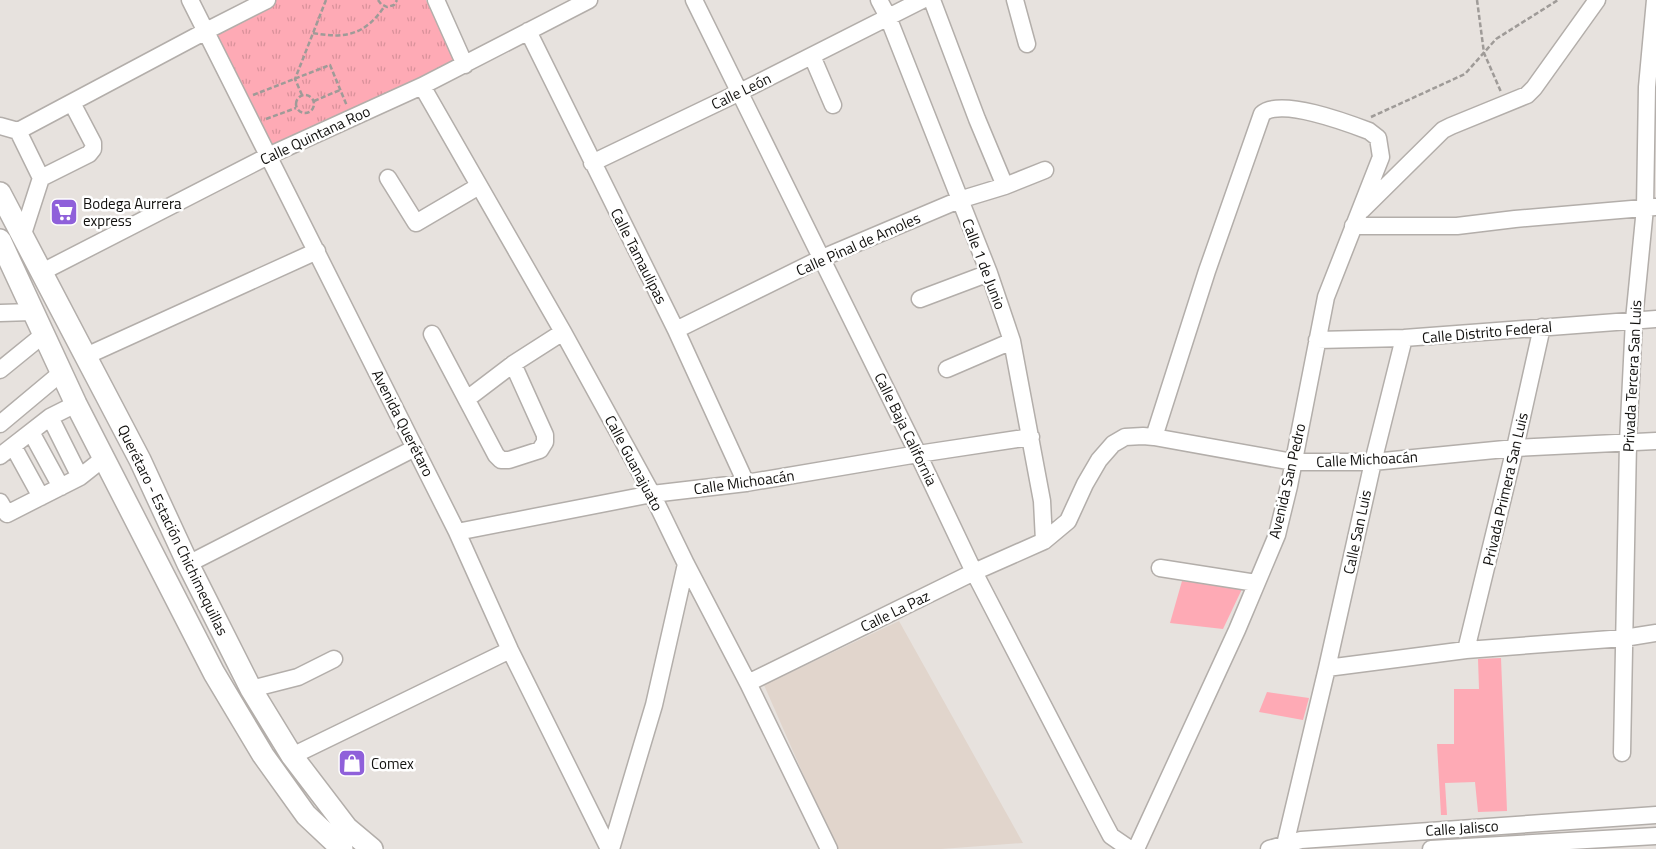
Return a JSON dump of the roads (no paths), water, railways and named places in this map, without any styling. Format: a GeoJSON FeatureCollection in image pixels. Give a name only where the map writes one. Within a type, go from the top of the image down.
{"type":"FeatureCollection","features":[{"type":"Feature","properties":{"kind":"main road","name":"Querétaro - Estación Chichimequillas"},"geometry":{"type":"LineString","coordinates":[[0,193],[140,460],[188,564],[251,689],[292,756],[347,828],[372,849]]}},
{"type":"Feature","properties":{"kind":"main road","name":"Querétaro - Estación Chichimequillas"},"geometry":{"type":"LineString","coordinates":[[0,240],[76,404],[214,673],[263,755],[306,815],[342,849]]}},
{"type":"Feature","properties":{"kind":"main road"},"geometry":{"type":"LineString","coordinates":[[11,264],[66,370],[82,395],[90,400],[95,398],[101,390],[100,383]]}},
{"type":"Feature","properties":{"kind":"main road"},"geometry":{"type":"LineString","coordinates":[[104,458],[103,439],[106,435],[115,432],[119,434],[130,451],[140,460]]}},
{"type":"Feature","properties":{"kind":"street","name":"Avenida Querétaro"},"geometry":{"type":"LineString","coordinates":[[190,0],[457,532],[510,650],[610,849]]}},
{"type":"Feature","properties":{"kind":"street"},"geometry":{"type":"LineString","coordinates":[[0,126],[18,131],[267,0]]}},
{"type":"Feature","properties":{"kind":"street"},"geometry":{"type":"LineString","coordinates":[[436,0],[464,65]]}},
{"type":"Feature","properties":{"kind":"street","name":"Calle Quintana Roo"},"geometry":{"type":"LineString","coordinates":[[42,272],[268,156],[422,86],[589,0]]}},
{"type":"Feature","properties":{"kind":"street","name":"Calle Baja California"},"geometry":{"type":"LineString","coordinates":[[694,0],[738,93],[822,258],[918,454],[974,572],[1111,836],[1130,849]]}},
{"type":"Feature","properties":{"kind":"street","name":"Calle 1 de Junio"},"geometry":{"type":"LineString","coordinates":[[879,0],[888,17],[989,272],[1012,341],[1042,501],[1044,541]]}},
{"type":"Feature","properties":{"kind":"street"},"geometry":{"type":"LineString","coordinates":[[888,17],[922,0]]}},
{"type":"Feature","properties":{"kind":"street"},"geometry":{"type":"LineString","coordinates":[[932,0],[1005,186]]}},
{"type":"Feature","properties":{"kind":"street"},"geometry":{"type":"LineString","coordinates":[[1015,0],[1027,44]]}},
{"type":"Feature","properties":{"kind":"street"},"geometry":{"type":"LineString","coordinates":[[1356,219],[1443,130],[1527,94],[1534,88],[1597,0]]}},
{"type":"Feature","properties":{"kind":"street","name":"Privada Tercera San Luis"},"geometry":{"type":"LineString","coordinates":[[1622,753],[1628,442],[1634,320],[1651,207],[1655,0]]}},
{"type":"Feature","properties":{"kind":"street","name":"Calle León"},"geometry":{"type":"LineString","coordinates":[[592,163],[738,93],[888,17]]}},
{"type":"Feature","properties":{"kind":"street","name":"Calle Tamaulipas"},"geometry":{"type":"LineString","coordinates":[[528,31],[676,330],[746,483]]}},
{"type":"Feature","properties":{"kind":"street"},"geometry":{"type":"LineString","coordinates":[[812,56],[833,105]]}},
{"type":"Feature","properties":{"kind":"street","name":"Calle Guanajuato"},"geometry":{"type":"LineString","coordinates":[[422,86],[563,332],[652,494],[748,683],[829,849]]}},
{"type":"Feature","properties":{"kind":"street"},"geometry":{"type":"LineString","coordinates":[[41,178],[88,154],[93,149],[93,143],[72,103]]}},
{"type":"Feature","properties":{"kind":"street","name":"Avenida San Pedro"},"geometry":{"type":"LineString","coordinates":[[1136,849],[1237,630],[1277,535],[1326,297],[1381,157],[1378,138],[1369,131],[1305,112],[1281,108],[1266,110],[1262,114],[1207,271],[1154,437]]}},
{"type":"Feature","properties":{"kind":"street"},"geometry":{"type":"LineString","coordinates":[[18,131],[41,178],[22,237]]}},
{"type":"Feature","properties":{"kind":"street","name":"Calle Pinal de Amoles"},"geometry":{"type":"LineString","coordinates":[[676,330],[822,258],[959,200],[1005,186],[1045,170]]}},
{"type":"Feature","properties":{"kind":"street"},"geometry":{"type":"LineString","coordinates":[[388,178],[416,223],[479,186]]}},
{"type":"Feature","properties":{"kind":"street"},"geometry":{"type":"LineString","coordinates":[[1356,219],[1457,226],[1651,207]]}},
{"type":"Feature","properties":{"kind":"street"},"geometry":{"type":"LineString","coordinates":[[86,356],[317,251]]}},
{"type":"Feature","properties":{"kind":"street"},"geometry":{"type":"LineString","coordinates":[[920,298],[989,272]]}},
{"type":"Feature","properties":{"kind":"street"},"geometry":{"type":"LineString","coordinates":[[0,313],[32,312]]}},
{"type":"Feature","properties":{"kind":"street","name":"Calle Distrito Federal"},"geometry":{"type":"LineString","coordinates":[[1317,340],[1404,338],[1656,319]]}},
{"type":"Feature","properties":{"kind":"street","name":"Privada Primera San Luis"},"geometry":{"type":"LineString","coordinates":[[1466,650],[1542,327]]}},
{"type":"Feature","properties":{"kind":"street"},"geometry":{"type":"LineString","coordinates":[[467,399],[513,364],[563,332]]}},
{"type":"Feature","properties":{"kind":"street"},"geometry":{"type":"LineString","coordinates":[[432,334],[496,455],[501,460],[509,460],[540,450],[545,442],[545,435],[513,364]]}},
{"type":"Feature","properties":{"kind":"street"},"geometry":{"type":"LineString","coordinates":[[0,370],[43,335]]}},
{"type":"Feature","properties":{"kind":"street","name":"Calle San Luis"},"geometry":{"type":"LineString","coordinates":[[1279,847],[1327,668],[1373,462],[1404,338]]}},
{"type":"Feature","properties":{"kind":"street"},"geometry":{"type":"LineString","coordinates":[[947,369],[1012,341]]}},
{"type":"Feature","properties":{"kind":"street"},"geometry":{"type":"LineString","coordinates":[[0,424],[61,373]]}},
{"type":"Feature","properties":{"kind":"street"},"geometry":{"type":"LineString","coordinates":[[41,497],[6,451],[50,417],[76,404]]}},
{"type":"Feature","properties":{"kind":"street"},"geometry":{"type":"LineString","coordinates":[[50,417],[80,477]]}},
{"type":"Feature","properties":{"kind":"street"},"geometry":{"type":"LineString","coordinates":[[31,432],[61,487]]}},
{"type":"Feature","properties":{"kind":"street","name":"Calle Michoacán"},"geometry":{"type":"LineString","coordinates":[[457,532],[652,494],[746,483],[1031,437]]}},
{"type":"Feature","properties":{"kind":"street","name":"Calle Michoacán"},"geometry":{"type":"LineString","coordinates":[[1044,541],[1068,522],[1085,484],[1099,460],[1113,444],[1125,437],[1154,437],[1293,462],[1373,462],[1515,448],[1656,441]]}},
{"type":"Feature","properties":{"kind":"street"},"geometry":{"type":"LineString","coordinates":[[188,564],[415,448]]}},
{"type":"Feature","properties":{"kind":"street"},"geometry":{"type":"LineString","coordinates":[[0,502],[8,514],[80,477],[104,458]]}},
{"type":"Feature","properties":{"kind":"street","name":"Calle La Paz"},"geometry":{"type":"LineString","coordinates":[[748,683],[974,572],[1044,541]]}},
{"type":"Feature","properties":{"kind":"street"},"geometry":{"type":"LineString","coordinates":[[610,849],[654,705],[686,564]]}},
{"type":"Feature","properties":{"kind":"street"},"geometry":{"type":"LineString","coordinates":[[1160,568],[1256,584]]}},
{"type":"Feature","properties":{"kind":"street"},"geometry":{"type":"LineString","coordinates":[[1327,668],[1466,650],[1624,638],[1656,633]]}},
{"type":"Feature","properties":{"kind":"street"},"geometry":{"type":"LineString","coordinates":[[292,756],[510,650]]}},
{"type":"Feature","properties":{"kind":"street"},"geometry":{"type":"LineString","coordinates":[[251,689],[298,677],[334,659]]}},
{"type":"Feature","properties":{"kind":"street","name":"Calle Jalisco"},"geometry":{"type":"LineString","coordinates":[[1279,847],[1301,840],[1656,814]]}},
{"type":"Feature","properties":{"kind":"street","name":"Calle Jalisco"},"geometry":{"type":"LineString","coordinates":[[1431,849],[1656,836]]}},
{"type":"Feature","properties":{"kind":"place","name":"Bodega Aurrera express"},"geometry":{"type":"Point","coordinates":[64,212]}},
{"type":"Feature","properties":{"kind":"place","name":"Comex"},"geometry":{"type":"Point","coordinates":[352,763]}}]}
